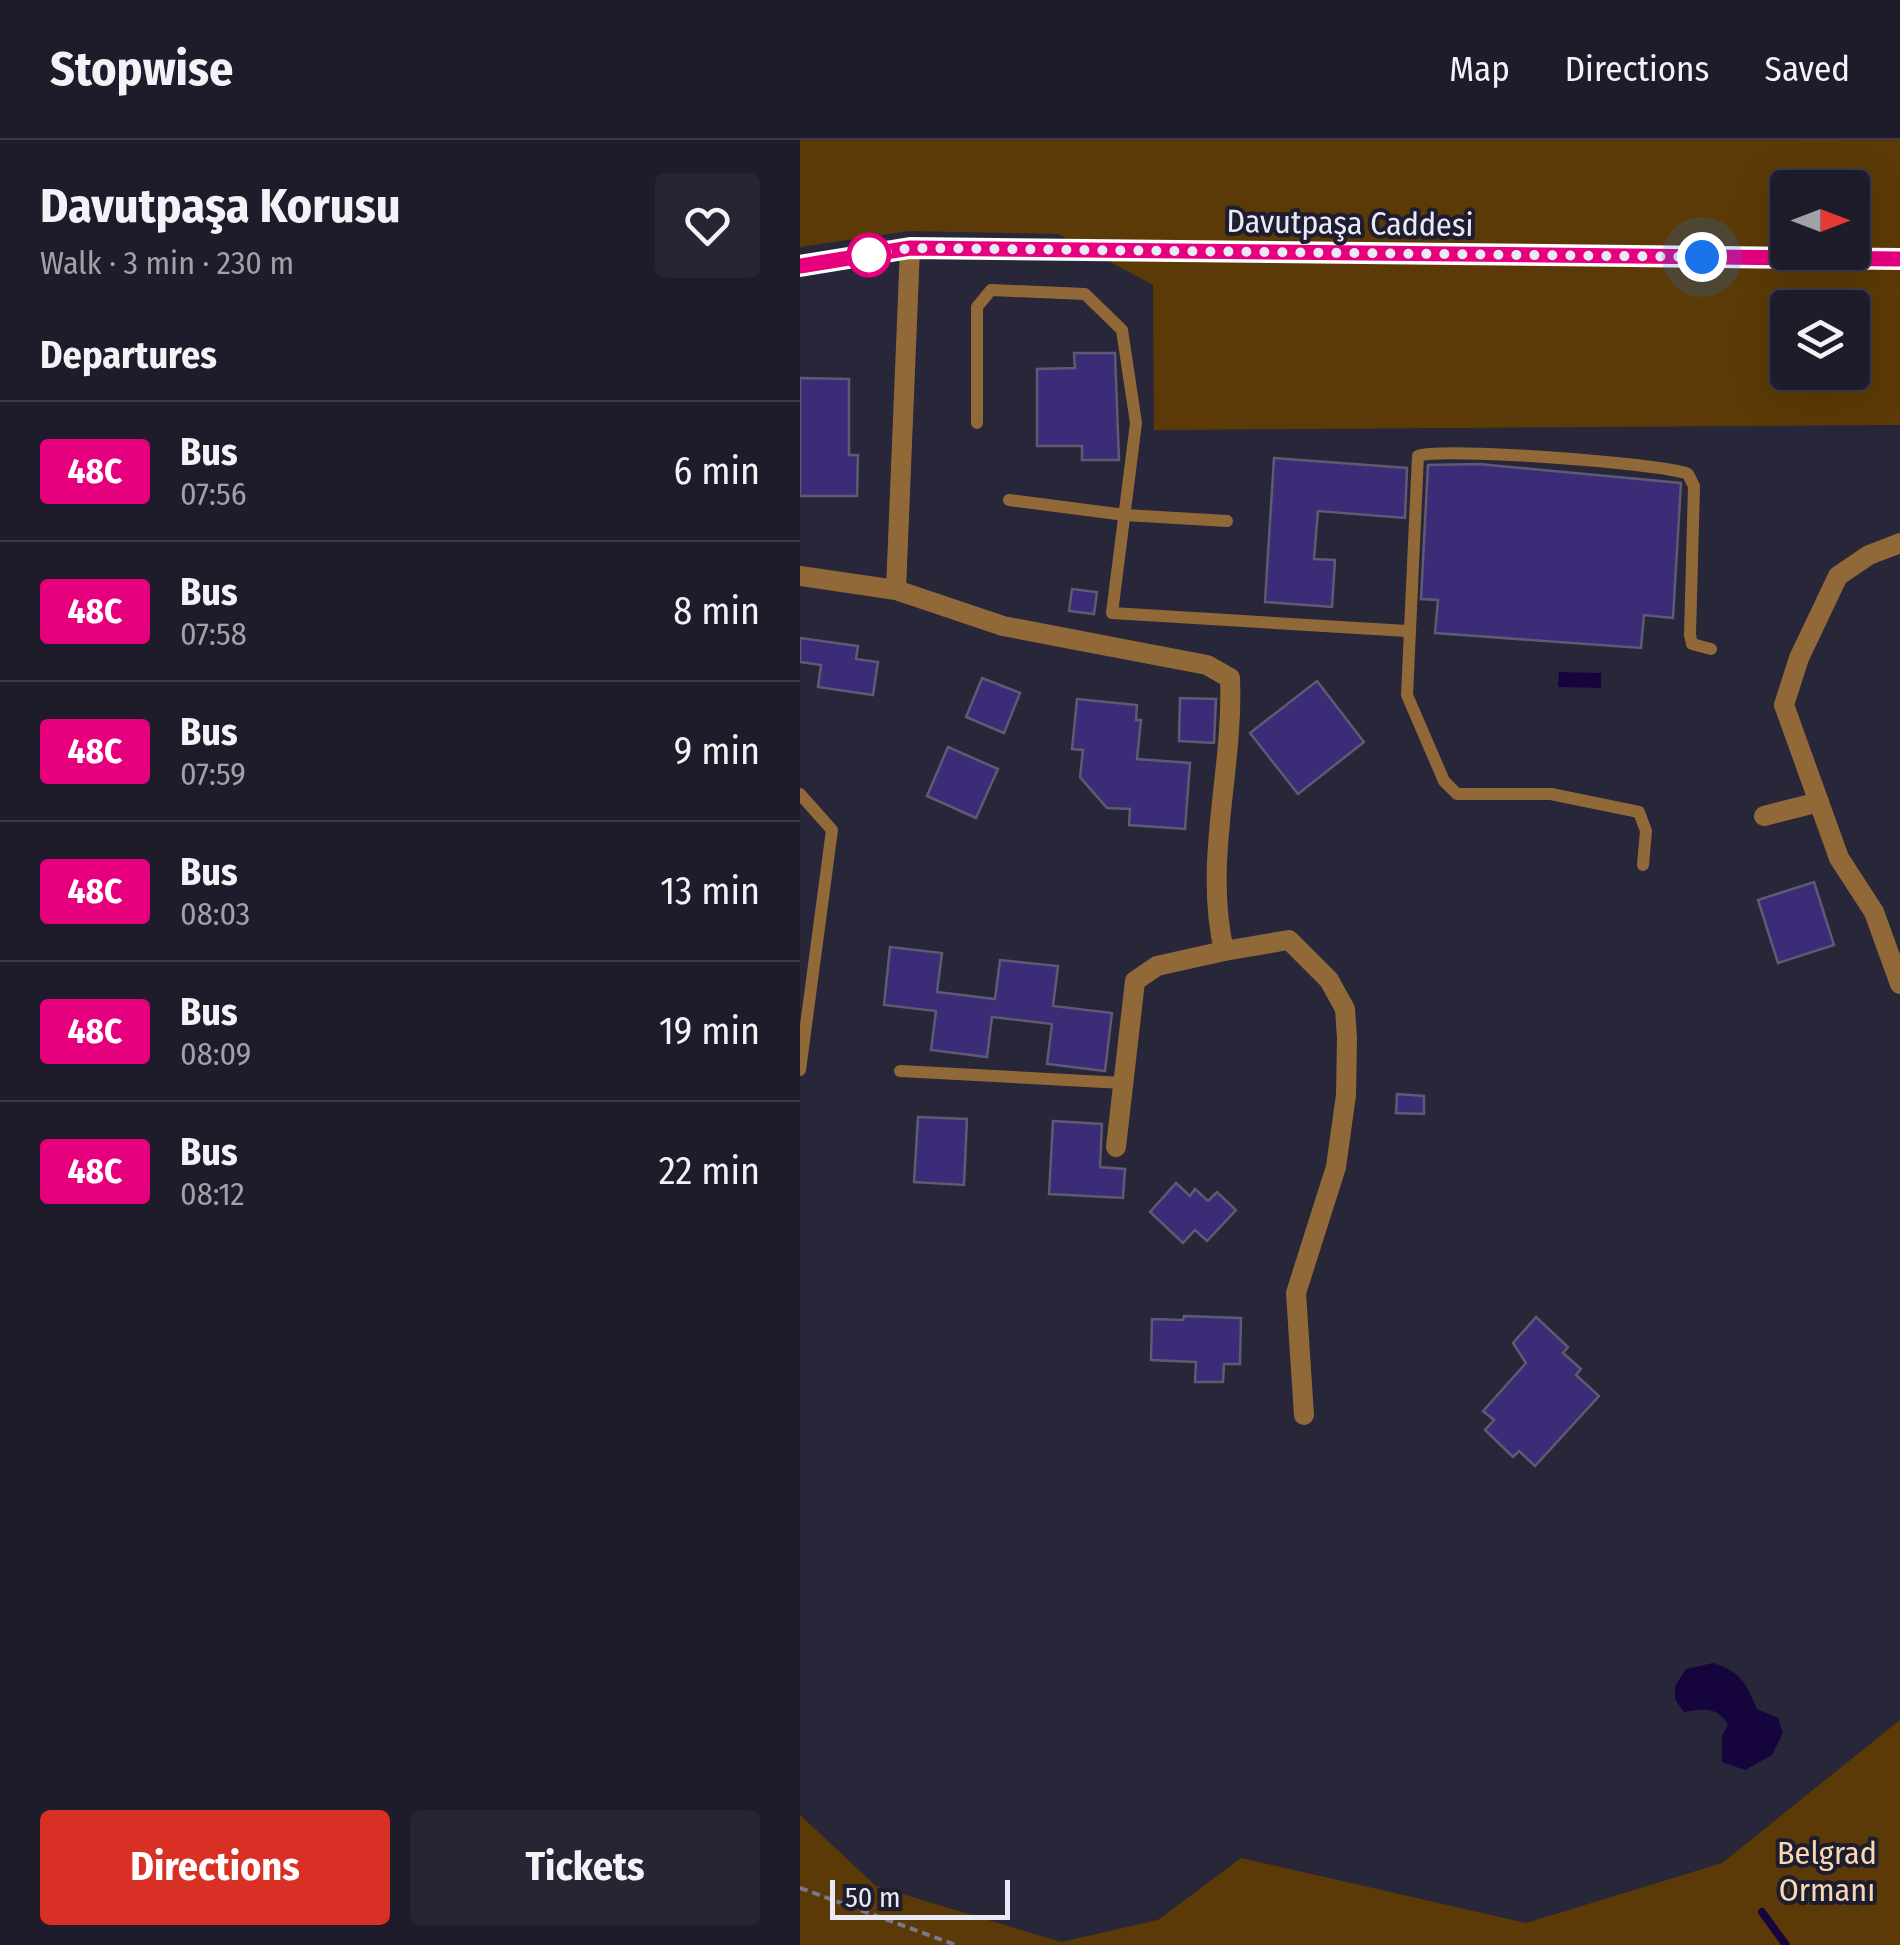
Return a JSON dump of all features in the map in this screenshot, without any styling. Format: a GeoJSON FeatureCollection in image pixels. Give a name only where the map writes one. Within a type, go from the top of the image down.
{"type":"FeatureCollection","features":[{"type":"Feature","properties":{"kind":"street","name":"Davutpaşa Caddesi"},"geometry":{"type":"LineString","coordinates":[[800,266],[910,248],[1900,259]]}},
{"type":"Feature","properties":{"kind":"street"},"geometry":{"type":"LineString","coordinates":[[896,590],[910,248]]}},
{"type":"Feature","properties":{"kind":"street"},"geometry":{"type":"LineString","coordinates":[[1900,543],[1869,556],[1838,576],[1799,658],[1784,705],[1839,858],[1874,912],[1900,984]]}},
{"type":"Feature","properties":{"kind":"street"},"geometry":{"type":"LineString","coordinates":[[800,576],[896,590],[1004,626],[1207,665],[1230,678],[1232,715],[1218,818],[1215,909],[1224,952]]}},
{"type":"Feature","properties":{"kind":"street"},"geometry":{"type":"LineString","coordinates":[[1764,816],[1819,802]]}},
{"type":"Feature","properties":{"kind":"street"},"geometry":{"type":"LineString","coordinates":[[1116,1147],[1135,981],[1157,966],[1289,940],[1329,980],[1345,1009],[1346,1095],[1336,1167],[1296,1293],[1304,1415]]}},
{"type":"Feature","properties":{"kind":"lane"},"geometry":{"type":"LineString","coordinates":[[977,423],[977,307],[991,290],[1085,294],[1122,330],[1136,423],[1112,613],[1407,631]]}},
{"type":"Feature","properties":{"kind":"lane"},"geometry":{"type":"LineString","coordinates":[[1642,865],[1646,831],[1639,812],[1551,794],[1450,791],[1407,695],[1414,466],[1418,456],[1450,454],[1665,468],[1688,474],[1694,486],[1690,635],[1692,644],[1711,649]]}},
{"type":"Feature","properties":{"kind":"lane"},"geometry":{"type":"LineString","coordinates":[[1009,500],[1125,515],[1227,521]]}},
{"type":"Feature","properties":{"kind":"lane"},"geometry":{"type":"LineString","coordinates":[[800,794],[832,830],[800,1070]]}},
{"type":"Feature","properties":{"kind":"lane"},"geometry":{"type":"LineString","coordinates":[[900,1071],[1123,1083]]}},
{"type":"Feature","properties":{"kind":"path"},"geometry":{"type":"LineString","coordinates":[[800,1888],[956,1945]]}},
{"type":"Feature","properties":{"kind":"green space"},"geometry":{"type":"Polygon","coordinates":[[[800,140],[1900,140],[1900,425],[1154,430],[1153,285],[1058,234],[909,231],[800,247],[800,140]]]}},
{"type":"Feature","properties":{"kind":"green space","name":"Belgrad Ormanı"},"geometry":{"type":"Polygon","coordinates":[[[1900,1720],[1900,1945],[800,1945],[800,1815],[876,1886],[1061,1942],[1158,1920],[1241,1858],[1526,1923],[1722,1863],[1900,1720]]]}},
{"type":"Feature","properties":{"kind":"shaded area"},"geometry":{"type":"Polygon","coordinates":[[[1559,672],[1601,673],[1601,688],[1558,687],[1559,672]]]}},
{"type":"Feature","properties":{"kind":"shaded area"},"geometry":{"type":"Polygon","coordinates":[[[1713,1663],[1741,1680],[1757,1709],[1778,1718],[1783,1733],[1772,1755],[1745,1770],[1722,1762],[1722,1736],[1728,1725],[1724,1719],[1709,1710],[1684,1712],[1675,1699],[1675,1686],[1686,1669],[1713,1663]]]}},
{"type":"Feature","properties":{"kind":"building"},"geometry":{"type":"Polygon","coordinates":[[[1074,353],[1115,353],[1119,460],[1082,460],[1082,446],[1037,446],[1037,369],[1075,368],[1074,353]]]}},
{"type":"Feature","properties":{"kind":"building"},"geometry":{"type":"Polygon","coordinates":[[[800,378],[849,379],[849,455],[858,455],[857,496],[800,496],[800,378]]]}},
{"type":"Feature","properties":{"kind":"building"},"geometry":{"type":"Polygon","coordinates":[[[1274,458],[1407,468],[1405,518],[1318,511],[1314,559],[1335,560],[1332,607],[1265,602],[1274,458]]]}},
{"type":"Feature","properties":{"kind":"building"},"geometry":{"type":"Polygon","coordinates":[[[1479,464],[1681,483],[1673,618],[1644,615],[1641,648],[1435,633],[1438,600],[1421,599],[1428,465],[1479,464]]]}},
{"type":"Feature","properties":{"kind":"building"},"geometry":{"type":"Polygon","coordinates":[[[1072,589],[1097,592],[1094,614],[1069,611],[1072,589]]]}},
{"type":"Feature","properties":{"kind":"building"},"geometry":{"type":"Polygon","coordinates":[[[800,638],[858,646],[856,659],[878,662],[873,695],[818,687],[821,665],[800,662],[800,638]]]}},
{"type":"Feature","properties":{"kind":"building"},"geometry":{"type":"Polygon","coordinates":[[[982,678],[1020,693],[1004,733],[966,717],[982,678]]]}},
{"type":"Feature","properties":{"kind":"building"},"geometry":{"type":"Polygon","coordinates":[[[1317,681],[1364,742],[1298,794],[1250,733],[1317,681]]]}},
{"type":"Feature","properties":{"kind":"building"},"geometry":{"type":"Polygon","coordinates":[[[1180,698],[1216,699],[1214,743],[1179,741],[1180,698]]]}},
{"type":"Feature","properties":{"kind":"building"},"geometry":{"type":"Polygon","coordinates":[[[1077,699],[1137,705],[1136,720],[1141,720],[1137,759],[1190,763],[1185,829],[1129,825],[1130,809],[1107,808],[1080,777],[1083,750],[1072,749],[1077,699]]]}},
{"type":"Feature","properties":{"kind":"building"},"geometry":{"type":"Polygon","coordinates":[[[948,747],[998,769],[976,818],[927,796],[948,747]]]}},
{"type":"Feature","properties":{"kind":"building"},"geometry":{"type":"Polygon","coordinates":[[[1814,882],[1834,945],[1778,963],[1758,900],[1814,882]]]}},
{"type":"Feature","properties":{"kind":"building"},"geometry":{"type":"Polygon","coordinates":[[[890,947],[942,953],[937,992],[995,999],[1000,960],[1058,966],[1053,1006],[1112,1013],[1105,1071],[1047,1064],[1052,1024],[992,1017],[987,1057],[931,1050],[936,1011],[884,1005],[890,947]]]}},
{"type":"Feature","properties":{"kind":"building"},"geometry":{"type":"Polygon","coordinates":[[[1397,1094],[1424,1096],[1424,1114],[1396,1113],[1397,1094]]]}},
{"type":"Feature","properties":{"kind":"building"},"geometry":{"type":"Polygon","coordinates":[[[918,1117],[967,1119],[964,1185],[914,1182],[918,1117]]]}},
{"type":"Feature","properties":{"kind":"building"},"geometry":{"type":"Polygon","coordinates":[[[1053,1121],[1102,1124],[1100,1167],[1125,1169],[1123,1198],[1049,1194],[1053,1121]]]}},
{"type":"Feature","properties":{"kind":"building"},"geometry":{"type":"Polygon","coordinates":[[[1176,1183],[1190,1196],[1195,1189],[1208,1201],[1217,1192],[1236,1210],[1207,1241],[1195,1230],[1183,1243],[1150,1212],[1176,1183]]]}},
{"type":"Feature","properties":{"kind":"building"},"geometry":{"type":"Polygon","coordinates":[[[1184,1316],[1241,1318],[1240,1364],[1224,1364],[1223,1382],[1195,1382],[1196,1362],[1151,1360],[1152,1319],[1183,1320],[1184,1316]]]}},
{"type":"Feature","properties":{"kind":"building"},"geometry":{"type":"Polygon","coordinates":[[[1536,1317],[1568,1347],[1563,1353],[1581,1369],[1576,1375],[1599,1396],[1535,1466],[1519,1451],[1513,1457],[1485,1430],[1494,1420],[1483,1411],[1526,1363],[1513,1343],[1536,1317]]]}},
{"type":"Feature","properties":{"kind":"waterway"},"geometry":{"type":"LineString","coordinates":[[1762,1912],[1786,1945]]}},
{"type":"Feature","properties":{"kind":"bus line","name":"48C"},"geometry":{"type":"LineString","coordinates":[[800,266],[910,248],[1900,259]]}},
{"type":"Feature","properties":{"kind":"route"},"geometry":{"type":"LineString","coordinates":[[869,255],[910,248],[1702,257]]}}]}
